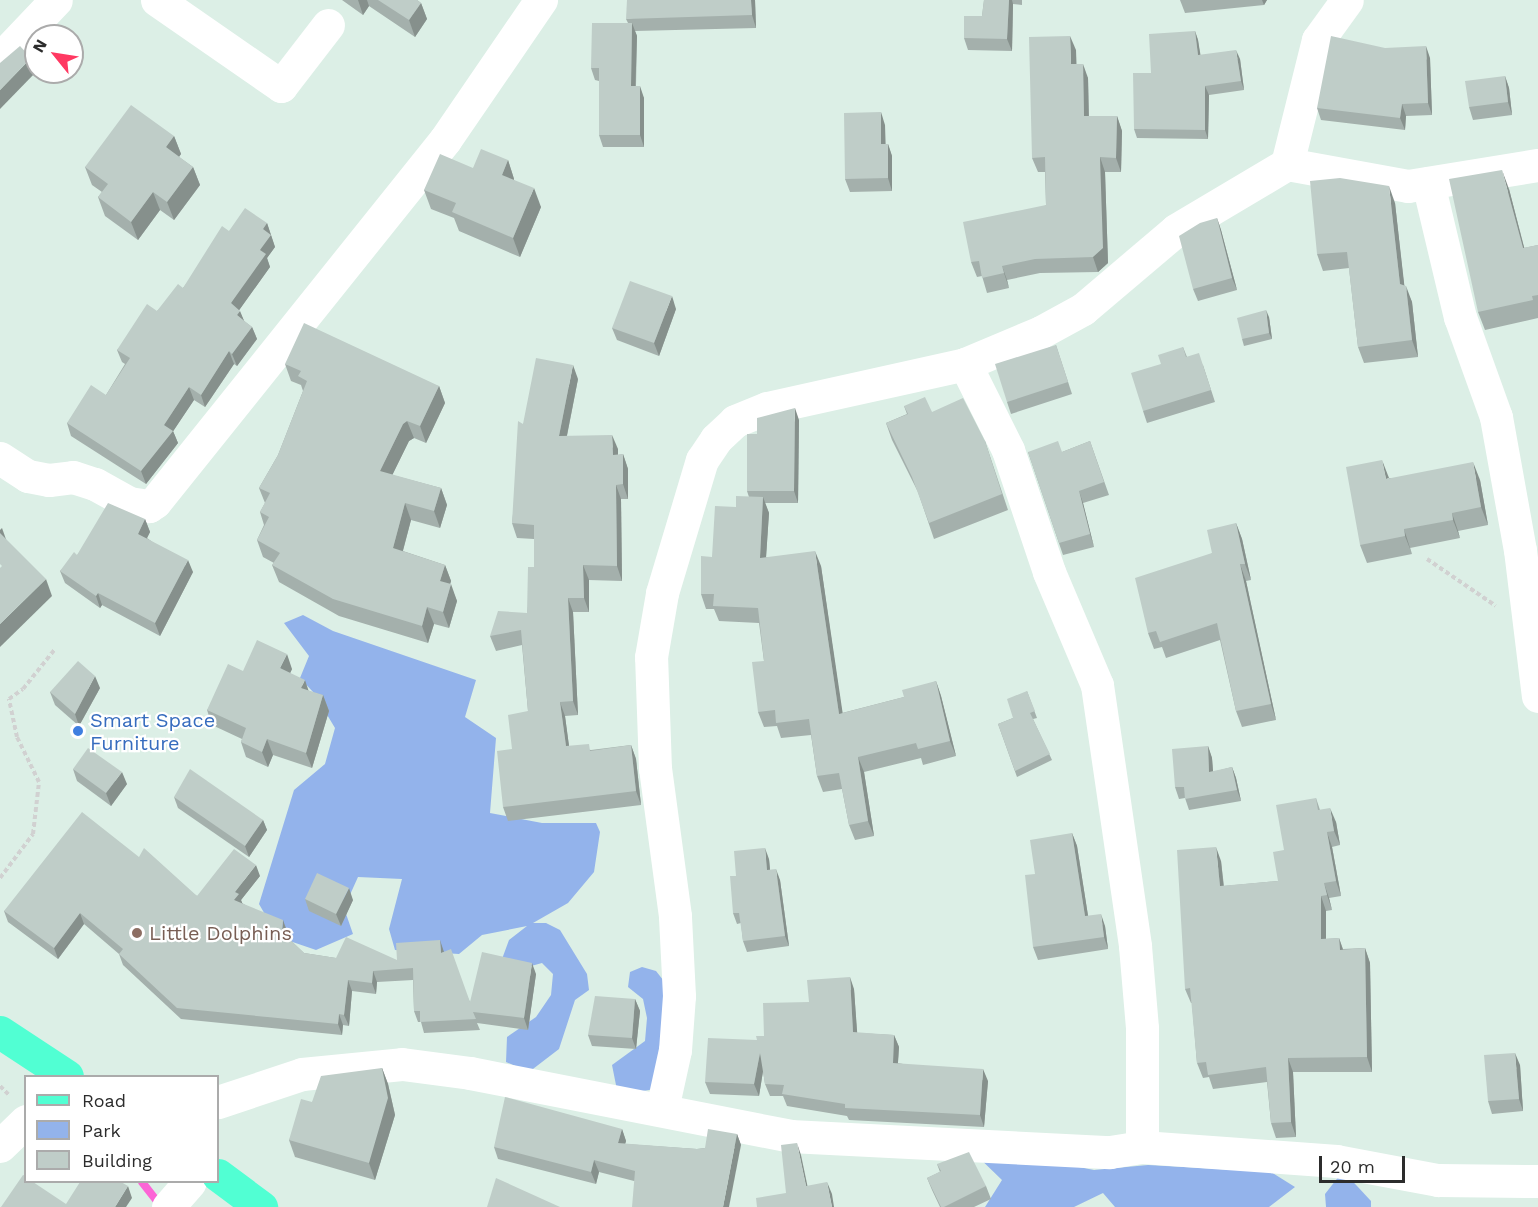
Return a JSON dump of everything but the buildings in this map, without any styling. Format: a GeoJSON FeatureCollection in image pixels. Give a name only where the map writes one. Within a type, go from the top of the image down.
{"type":"FeatureCollection","features":[{"type":"Feature","properties":{"kind":"main road"},"geometry":{"type":"LineString","coordinates":[[0,1032],[64,1075]]}},
{"type":"Feature","properties":{"kind":"main road"},"geometry":{"type":"LineString","coordinates":[[219,1176],[261,1207]]}},
{"type":"Feature","properties":{"kind":"street"},"geometry":{"type":"LineString","coordinates":[[0,59],[56,0]]}},
{"type":"Feature","properties":{"kind":"street"},"geometry":{"type":"LineString","coordinates":[[157,0],[281,86],[328,25]]}},
{"type":"Feature","properties":{"kind":"street"},"geometry":{"type":"LineString","coordinates":[[0,458],[13,469],[37,479],[73,477],[95,484],[129,503],[149,506],[156,502],[445,141],[541,0]]}},
{"type":"Feature","properties":{"kind":"street"},"geometry":{"type":"LineString","coordinates":[[1287,164],[1318,40],[1347,0]]}},
{"type":"Feature","properties":{"kind":"street"},"geometry":{"type":"LineString","coordinates":[[662,1109],[675,1050],[679,996],[675,916],[655,769],[651,657],[662,593],[702,460],[716,439],[735,421],[767,408],[965,364],[1083,309],[1176,230],[1287,164],[1388,184],[1428,183],[1538,165]]}},
{"type":"Feature","properties":{"kind":"street"},"geometry":{"type":"LineString","coordinates":[[1428,183],[1460,317],[1496,417],[1538,696]]}},
{"type":"Feature","properties":{"kind":"street"},"geometry":{"type":"LineString","coordinates":[[965,364],[1008,450],[1049,572],[1097,685],[1136,957],[1142,1028],[1142,1147]]}},
{"type":"Feature","properties":{"kind":"street"},"geometry":{"type":"LineString","coordinates":[[219,1102],[302,1074],[402,1064],[470,1073],[790,1136],[1110,1152],[1142,1147],[1254,1158],[1336,1161],[1438,1180],[1538,1181]]}},
{"type":"Feature","properties":{"kind":"street"},"geometry":{"type":"LineString","coordinates":[[0,1146],[24,1123]]}},
{"type":"Feature","properties":{"kind":"street"},"geometry":{"type":"LineString","coordinates":[[168,1207],[189,1183]]}},
{"type":"Feature","properties":{"kind":"path"},"geometry":{"type":"LineString","coordinates":[[1427,558],[1529,627]]}},
{"type":"Feature","properties":{"kind":"path"},"geometry":{"type":"LineString","coordinates":[[0,878],[33,834],[39,782],[17,737],[9,699],[23,689],[55,649]]}},
{"type":"Feature","properties":{"kind":"green space"},"geometry":{"type":"Polygon","coordinates":[[[303,615],[333,631],[476,680],[465,717],[496,738],[490,813],[542,823],[596,823],[600,832],[594,872],[568,903],[533,923],[546,923],[560,930],[587,974],[589,990],[575,1000],[559,1049],[529,1072],[506,1062],[507,1037],[536,1017],[551,995],[553,974],[542,963],[524,968],[502,959],[509,940],[527,926],[482,935],[459,954],[395,950],[389,929],[402,879],[358,877],[344,908],[353,934],[316,950],[278,937],[259,904],[294,790],[325,764],[335,728],[314,693],[300,678],[309,656],[284,623],[303,615]]]}},
{"type":"Feature","properties":{"kind":"green space"},"geometry":{"type":"Polygon","coordinates":[[[642,967],[656,971],[671,990],[655,1089],[618,1095],[612,1065],[645,1041],[647,1018],[643,999],[628,987],[630,972],[642,967]]]}},
{"type":"Feature","properties":{"kind":"green space"},"geometry":{"type":"Polygon","coordinates":[[[972,1151],[1023,1156],[1094,1170],[1148,1165],[1271,1172],[1295,1187],[1269,1207],[1115,1207],[1103,1193],[1074,1207],[985,1207],[1002,1180],[972,1151]]]}},
{"type":"Feature","properties":{"kind":"green space"},"geometry":{"type":"Polygon","coordinates":[[[1343,1171],[1371,1201],[1371,1207],[1326,1207],[1325,1194],[1343,1171]]]}},
{"type":"Feature","properties":{"kind":"waterway"},"geometry":{"type":"LineString","coordinates":[[143,1183],[156,1200]]}},
{"type":"Feature","properties":{"kind":"place","name":"Smart Space Furniture"},"geometry":{"type":"Point","coordinates":[78,731]}},
{"type":"Feature","properties":{"kind":"place","name":"Little Dolphins"},"geometry":{"type":"Point","coordinates":[137,933]}}]}
